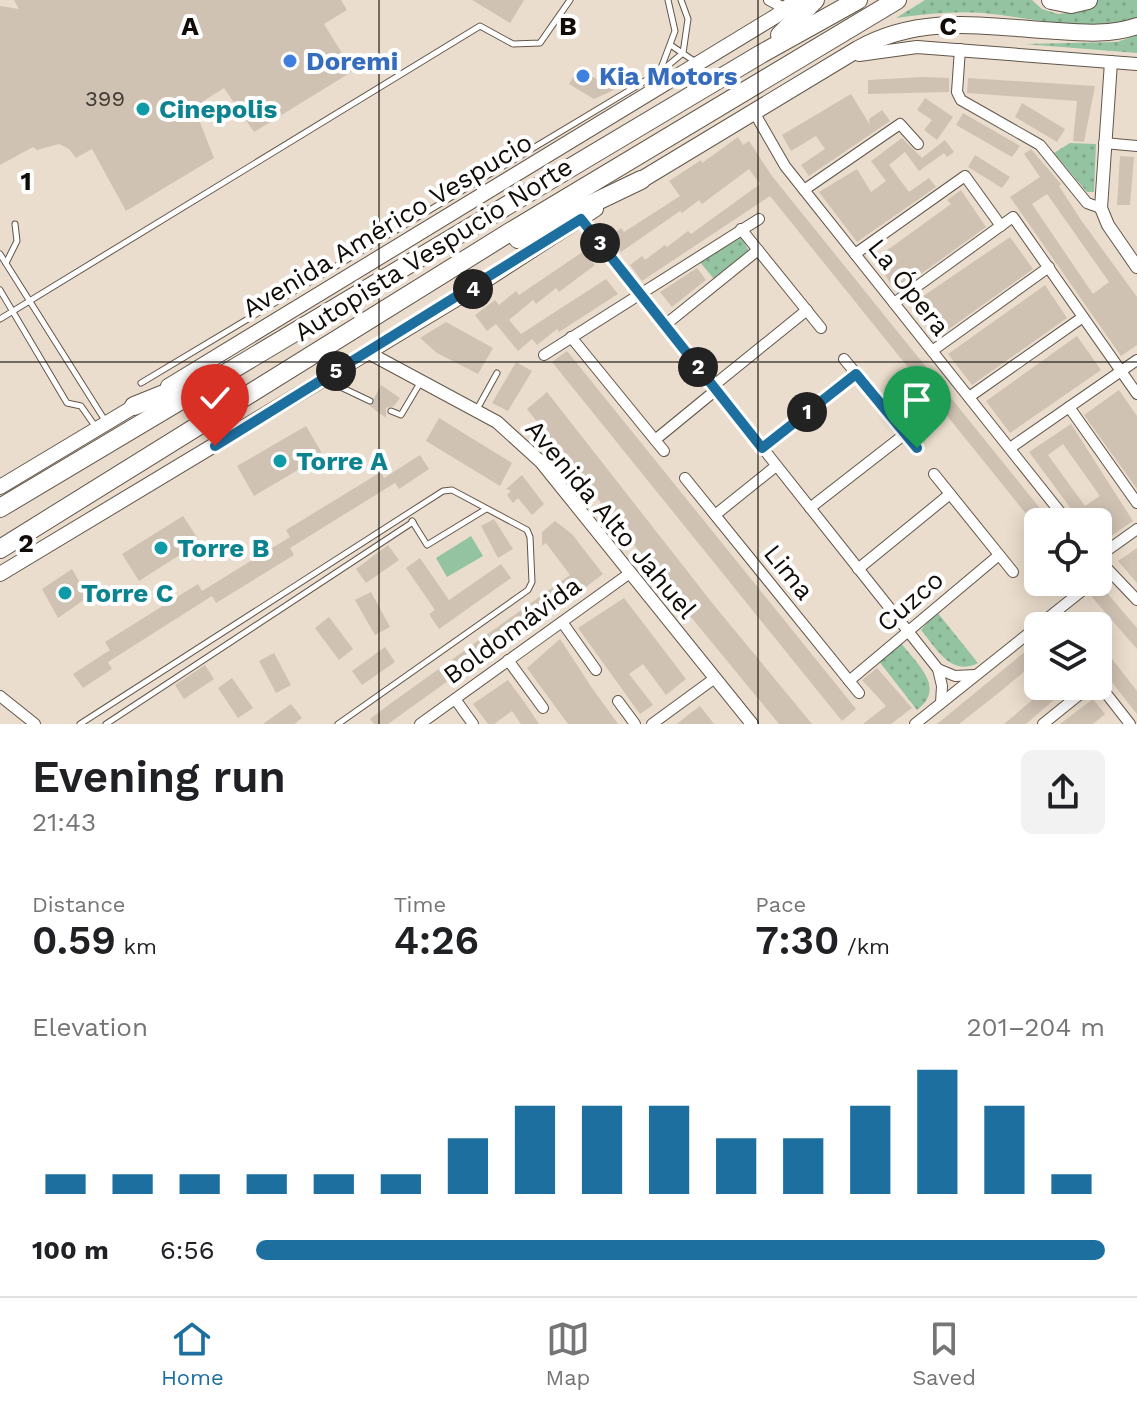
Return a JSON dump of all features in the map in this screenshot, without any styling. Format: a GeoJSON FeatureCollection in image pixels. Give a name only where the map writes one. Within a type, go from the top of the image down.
{"type":"FeatureCollection","features":[{"type":"Feature","properties":{"kind":"highway"},"geometry":{"type":"LineString","coordinates":[[761,54],[815,0]]}},
{"type":"Feature","properties":{"kind":"highway","name":"Autopista Vespucio Norte"},"geometry":{"type":"LineString","coordinates":[[0,508],[761,54],[858,0]]}},
{"type":"Feature","properties":{"kind":"highway","name":"Autopista Vespucio Norte"},"geometry":{"type":"LineString","coordinates":[[0,549],[432,280],[897,0]]}},
{"type":"Feature","properties":{"kind":"highway"},"geometry":{"type":"LineString","coordinates":[[1051,0],[1071,4],[1088,0]]}},
{"type":"Feature","properties":{"kind":"highway"},"geometry":{"type":"LineString","coordinates":[[432,280],[641,180]]}},
{"type":"Feature","properties":{"kind":"highway"},"geometry":{"type":"LineString","coordinates":[[134,406],[260,355]]}},
{"type":"Feature","properties":{"kind":"highway"},"geometry":{"type":"LineString","coordinates":[[0,563],[44,523]]}},
{"type":"Feature","properties":{"kind":"main road","name":"Avenida Américo Vespucio"},"geometry":{"type":"LineString","coordinates":[[0,487],[437,224],[791,5]]}},
{"type":"Feature","properties":{"kind":"main road"},"geometry":{"type":"LineString","coordinates":[[0,574],[367,352],[641,180],[886,35],[925,25],[1101,33],[1137,26]]}},
{"type":"Feature","properties":{"kind":"street"},"geometry":{"type":"LineString","coordinates":[[769,0],[791,5]]}},
{"type":"Feature","properties":{"kind":"street"},"geometry":{"type":"LineString","coordinates":[[840,60],[900,47],[1137,64]]}},
{"type":"Feature","properties":{"kind":"street"},"geometry":{"type":"LineString","coordinates":[[960,49],[959,98],[1040,145],[1087,203],[1101,208]]}},
{"type":"Feature","properties":{"kind":"street"},"geometry":{"type":"LineString","coordinates":[[1111,62],[1101,208],[1108,225],[1137,267]]}},
{"type":"Feature","properties":{"kind":"street","name":"La Ópera"},"geometry":{"type":"LineString","coordinates":[[754,112],[779,157],[804,190],[1057,508]]}},
{"type":"Feature","properties":{"kind":"street"},"geometry":{"type":"LineString","coordinates":[[804,190],[900,124],[918,144]]}},
{"type":"Feature","properties":{"kind":"street"},"geometry":{"type":"LineString","coordinates":[[1104,143],[1137,146]]}},
{"type":"Feature","properties":{"kind":"street"},"geometry":{"type":"LineString","coordinates":[[855,254],[965,176],[1001,226]]}},
{"type":"Feature","properties":{"kind":"street"},"geometry":{"type":"LineString","coordinates":[[894,303],[1013,217],[1137,394]]}},
{"type":"Feature","properties":{"kind":"street"},"geometry":{"type":"LineString","coordinates":[[581,219],[938,669],[942,686],[941,703]]}},
{"type":"Feature","properties":{"kind":"street"},"geometry":{"type":"LineString","coordinates":[[544,355],[639,292],[759,219]]}},
{"type":"Feature","properties":{"kind":"street"},"geometry":{"type":"LineString","coordinates":[[741,229],[821,328]]}},
{"type":"Feature","properties":{"kind":"street"},"geometry":{"type":"LineString","coordinates":[[665,325],[758,250]]}},
{"type":"Feature","properties":{"kind":"street"},"geometry":{"type":"LineString","coordinates":[[932,351],[1049,267]]}},
{"type":"Feature","properties":{"kind":"street"},"geometry":{"type":"LineString","coordinates":[[655,440],[807,310]]}},
{"type":"Feature","properties":{"kind":"street"},"geometry":{"type":"LineString","coordinates":[[969,397],[1083,317]]}},
{"type":"Feature","properties":{"kind":"street"},"geometry":{"type":"LineString","coordinates":[[571,337],[664,451]]}},
{"type":"Feature","properties":{"kind":"street","name":"Avenida Alto Jahuel"},"geometry":{"type":"LineString","coordinates":[[367,352],[476,412],[514,435],[530,450],[752,724]]}},
{"type":"Feature","properties":{"kind":"street"},"geometry":{"type":"LineString","coordinates":[[844,359],[917,448]]}},
{"type":"Feature","properties":{"kind":"street"},"geometry":{"type":"LineString","coordinates":[[1010,448],[1137,360]]}},
{"type":"Feature","properties":{"kind":"street"},"geometry":{"type":"LineString","coordinates":[[762,448],[856,374]]}},
{"type":"Feature","properties":{"kind":"street"},"geometry":{"type":"LineString","coordinates":[[1069,407],[1137,503]]}},
{"type":"Feature","properties":{"kind":"street"},"geometry":{"type":"LineString","coordinates":[[810,508],[905,434]]}},
{"type":"Feature","properties":{"kind":"street"},"geometry":{"type":"LineString","coordinates":[[715,515],[776,466]]}},
{"type":"Feature","properties":{"kind":"street"},"geometry":{"type":"LineString","coordinates":[[934,474],[1013,572]]}},
{"type":"Feature","properties":{"kind":"street","name":"Lima"},"geometry":{"type":"LineString","coordinates":[[685,478],[859,693]]}},
{"type":"Feature","properties":{"kind":"street"},"geometry":{"type":"LineString","coordinates":[[858,569],[950,494]]}},
{"type":"Feature","properties":{"kind":"street"},"geometry":{"type":"LineString","coordinates":[[1112,548],[1137,529]]}},
{"type":"Feature","properties":{"kind":"street","name":"Cuzco"},"geometry":{"type":"LineString","coordinates":[[849,681],[999,555]]}},
{"type":"Feature","properties":{"kind":"street","name":"Boldomávida"},"geometry":{"type":"LineString","coordinates":[[420,724],[630,573]]}},
{"type":"Feature","properties":{"kind":"street"},"geometry":{"type":"LineString","coordinates":[[1112,574],[1137,600]]}},
{"type":"Feature","properties":{"kind":"street"},"geometry":{"type":"LineString","coordinates":[[1060,612],[1078,596]]}},
{"type":"Feature","properties":{"kind":"street"},"geometry":{"type":"LineString","coordinates":[[562,622],[596,670]]}},
{"type":"Feature","properties":{"kind":"street"},"geometry":{"type":"LineString","coordinates":[[915,724],[1024,640]]}},
{"type":"Feature","properties":{"kind":"street"},"geometry":{"type":"LineString","coordinates":[[508,660],[543,708]]}},
{"type":"Feature","properties":{"kind":"street"},"geometry":{"type":"LineString","coordinates":[[938,669],[955,676],[975,675]]}},
{"type":"Feature","properties":{"kind":"street"},"geometry":{"type":"LineString","coordinates":[[652,724],[715,678]]}},
{"type":"Feature","properties":{"kind":"street"},"geometry":{"type":"LineString","coordinates":[[0,696],[35,724]]}},
{"type":"Feature","properties":{"kind":"street"},"geometry":{"type":"LineString","coordinates":[[455,699],[473,724]]}},
{"type":"Feature","properties":{"kind":"street"},"geometry":{"type":"LineString","coordinates":[[1043,724],[1073,700]]}},
{"type":"Feature","properties":{"kind":"street"},"geometry":{"type":"LineString","coordinates":[[1111,700],[1130,724]]}},
{"type":"Feature","properties":{"kind":"street"},"geometry":{"type":"LineString","coordinates":[[618,701],[635,724]]}},
{"type":"Feature","properties":{"kind":"street"},"geometry":{"type":"LineString","coordinates":[[16,724],[17,709]]}},
{"type":"Feature","properties":{"kind":"lane"},"geometry":{"type":"LineString","coordinates":[[0,319],[480,26],[513,44],[540,43],[570,0]]}},
{"type":"Feature","properties":{"kind":"lane"},"geometry":{"type":"LineString","coordinates":[[660,72],[672,46],[675,21],[668,0]]}},
{"type":"Feature","properties":{"kind":"lane"},"geometry":{"type":"LineString","coordinates":[[141,383],[428,208],[660,72],[683,53],[688,19],[681,0]]}},
{"type":"Feature","properties":{"kind":"lane"},"geometry":{"type":"LineString","coordinates":[[672,46],[698,64]]}},
{"type":"Feature","properties":{"kind":"lane"},"geometry":{"type":"LineString","coordinates":[[428,208],[437,224]]}},
{"type":"Feature","properties":{"kind":"lane"},"geometry":{"type":"LineString","coordinates":[[6,263],[17,241],[15,224]]}},
{"type":"Feature","properties":{"kind":"lane"},"geometry":{"type":"LineString","coordinates":[[0,254],[102,426]]}},
{"type":"Feature","properties":{"kind":"lane"},"geometry":{"type":"LineString","coordinates":[[0,290],[67,403],[81,406],[102,426]]}},
{"type":"Feature","properties":{"kind":"lane"},"geometry":{"type":"LineString","coordinates":[[238,324],[246,339]]}},
{"type":"Feature","properties":{"kind":"lane"},"geometry":{"type":"LineString","coordinates":[[476,412],[497,373]]}},
{"type":"Feature","properties":{"kind":"lane"},"geometry":{"type":"LineString","coordinates":[[323,379],[370,401]]}},
{"type":"Feature","properties":{"kind":"lane"},"geometry":{"type":"LineString","coordinates":[[391,411],[401,415],[420,383]]}},
{"type":"Feature","properties":{"kind":"lane"},"geometry":{"type":"LineString","coordinates":[[80,724],[443,491],[452,490],[527,530],[532,582],[528,590],[338,724]]}},
{"type":"Feature","properties":{"kind":"lane"},"geometry":{"type":"LineString","coordinates":[[408,514],[427,545],[487,509]]}},
{"type":"Feature","properties":{"kind":"lane"},"geometry":{"type":"LineString","coordinates":[[102,710],[108,723],[413,522]]}},
{"type":"Feature","properties":{"kind":"lane"},"geometry":{"type":"LineString","coordinates":[[270,602],[276,612]]}},
{"type":"Feature","properties":{"kind":"green space"},"geometry":{"type":"Polygon","coordinates":[[[925,0],[1032,0],[1042,9],[1058,14],[1082,11],[1098,0],[1137,0],[1137,18],[1080,24],[972,12],[896,18],[925,0]]]}},
{"type":"Feature","properties":{"kind":"green space"},"geometry":{"type":"Polygon","coordinates":[[[1137,35],[1137,53],[1024,44],[1117,42],[1137,35]]]}},
{"type":"Feature","properties":{"kind":"green space"},"geometry":{"type":"Polygon","coordinates":[[[1070,143],[1096,144],[1094,192],[1087,192],[1054,153],[1070,143]]]}},
{"type":"Feature","properties":{"kind":"green space"},"geometry":{"type":"Polygon","coordinates":[[[734,237],[742,238],[750,253],[714,279],[699,261],[734,237]]]}},
{"type":"Feature","properties":{"kind":"green space"},"geometry":{"type":"Polygon","coordinates":[[[471,536],[483,556],[447,577],[436,558],[471,536]]]}},
{"type":"Feature","properties":{"kind":"green space"},"geometry":{"type":"Polygon","coordinates":[[[937,612],[978,663],[960,666],[952,663],[932,645],[921,630],[937,612]]]}},
{"type":"Feature","properties":{"kind":"green space"},"geometry":{"type":"Polygon","coordinates":[[[901,643],[921,668],[929,685],[926,702],[917,710],[878,660],[901,643]]]}},
{"type":"Feature","properties":{"kind":"building"},"geometry":{"type":"Polygon","coordinates":[[[14,0],[341,0],[347,10],[324,24],[353,71],[254,132],[224,88],[194,107],[214,158],[126,211],[92,149],[76,158],[69,149],[59,144],[37,150],[33,147],[0,165],[0,6],[19,9],[14,0]]]}},
{"type":"Feature","properties":{"kind":"building"},"geometry":{"type":"Polygon","coordinates":[[[472,0],[524,0],[510,23],[472,0]]]}},
{"type":"Feature","properties":{"kind":"building","name":"Kia Motors"},"geometry":{"type":"Polygon","coordinates":[[[579,68],[614,90],[594,99],[569,84],[579,68]]]}},
{"type":"Feature","properties":{"kind":"building"},"geometry":{"type":"Polygon","coordinates":[[[949,78],[949,92],[868,94],[868,80],[949,78]]]}},
{"type":"Feature","properties":{"kind":"building"},"geometry":{"type":"Polygon","coordinates":[[[968,78],[1095,86],[1084,142],[1073,141],[1077,101],[967,93],[968,78]]]}},
{"type":"Feature","properties":{"kind":"building"},"geometry":{"type":"Polygon","coordinates":[[[851,94],[870,125],[869,119],[882,110],[890,121],[809,176],[801,165],[825,149],[816,136],[791,151],[782,135],[851,94]]]}},
{"type":"Feature","properties":{"kind":"building"},"geometry":{"type":"Polygon","coordinates":[[[925,98],[953,117],[937,140],[924,130],[932,120],[917,110],[925,98]]]}},
{"type":"Feature","properties":{"kind":"building"},"geometry":{"type":"Polygon","coordinates":[[[1022,103],[1065,129],[1057,142],[1015,117],[1022,103]]]}},
{"type":"Feature","properties":{"kind":"building"},"geometry":{"type":"Polygon","coordinates":[[[963,113],[1020,146],[1012,157],[956,125],[963,113]]]}},
{"type":"Feature","properties":{"kind":"building"},"geometry":{"type":"Polygon","coordinates":[[[738,137],[743,145],[749,141],[772,176],[1040,508],[1024,508],[1024,511],[770,196],[642,281],[630,265],[642,256],[645,260],[688,231],[691,234],[760,184],[749,169],[702,204],[699,200],[682,213],[680,211],[621,252],[609,238],[621,228],[624,232],[680,196],[669,181],[701,160],[702,163],[738,137]]]}},
{"type":"Feature","properties":{"kind":"building"},"geometry":{"type":"Polygon","coordinates":[[[902,138],[922,158],[945,140],[954,152],[947,157],[944,153],[919,171],[905,152],[889,165],[909,192],[929,178],[936,187],[857,242],[819,192],[857,169],[871,192],[886,181],[871,161],[902,138]]]}},
{"type":"Feature","properties":{"kind":"building"},"geometry":{"type":"Polygon","coordinates":[[[1031,149],[1061,184],[1059,186],[1081,220],[1137,297],[1137,345],[1121,356],[1010,197],[1040,177],[1024,154],[1031,149]],[[1047,194],[1032,204],[1093,294],[1109,282],[1047,194]]]}},
{"type":"Feature","properties":{"kind":"building"},"geometry":{"type":"Polygon","coordinates":[[[975,155],[1010,177],[1002,188],[968,167],[975,155]]]}},
{"type":"Feature","properties":{"kind":"building"},"geometry":{"type":"Polygon","coordinates":[[[1120,156],[1134,157],[1130,205],[1117,205],[1120,156]]]}},
{"type":"Feature","properties":{"kind":"building"},"geometry":{"type":"Polygon","coordinates":[[[961,190],[986,227],[896,292],[875,259],[951,204],[947,200],[961,190]]]}},
{"type":"Feature","properties":{"kind":"building"},"geometry":{"type":"Polygon","coordinates":[[[1010,237],[1033,269],[935,339],[910,305],[1010,237]]]}},
{"type":"Feature","properties":{"kind":"building"},"geometry":{"type":"Polygon","coordinates":[[[584,251],[595,265],[559,292],[556,288],[536,304],[533,300],[509,320],[521,334],[606,279],[618,294],[559,332],[557,329],[537,345],[532,339],[518,351],[496,324],[487,331],[475,315],[495,300],[499,305],[516,291],[519,295],[584,251]]]}},
{"type":"Feature","properties":{"kind":"building"},"geometry":{"type":"Polygon","coordinates":[[[697,268],[706,280],[672,307],[660,292],[697,268]]]}},
{"type":"Feature","properties":{"kind":"building"},"geometry":{"type":"Polygon","coordinates":[[[1045,285],[1067,318],[972,385],[948,354],[1045,285]]]}},
{"type":"Feature","properties":{"kind":"building"},"geometry":{"type":"Polygon","coordinates":[[[446,322],[493,348],[478,374],[437,353],[420,338],[446,322]]]}},
{"type":"Feature","properties":{"kind":"building"},"geometry":{"type":"Polygon","coordinates":[[[1077,336],[1101,370],[1010,433],[986,401],[1077,336]]]}},
{"type":"Feature","properties":{"kind":"building"},"geometry":{"type":"Polygon","coordinates":[[[567,351],[856,709],[842,721],[552,362],[567,351]]]}},
{"type":"Feature","properties":{"kind":"building"},"geometry":{"type":"Polygon","coordinates":[[[516,362],[532,371],[508,411],[492,403],[516,362]]]}},
{"type":"Feature","properties":{"kind":"building"},"geometry":{"type":"Polygon","coordinates":[[[381,385],[400,398],[394,406],[386,408],[386,418],[370,406],[381,385]]]}},
{"type":"Feature","properties":{"kind":"building"},"geometry":{"type":"Polygon","coordinates":[[[1119,390],[1137,416],[1137,489],[1084,415],[1119,390]]]}},
{"type":"Feature","properties":{"kind":"building"},"geometry":{"type":"Polygon","coordinates":[[[547,392],[713,604],[812,724],[779,724],[686,611],[527,409],[547,392]]]}},
{"type":"Feature","properties":{"kind":"building"},"geometry":{"type":"Polygon","coordinates":[[[439,418],[512,463],[500,486],[426,441],[439,418]]]}},
{"type":"Feature","properties":{"kind":"building"},"geometry":{"type":"Polygon","coordinates":[[[1071,424],[1133,521],[1112,535],[1112,508],[1071,508],[1029,452],[1071,424]],[[1063,444],[1048,455],[1085,506],[1100,496],[1063,444]]]}},
{"type":"Feature","properties":{"kind":"building","name":"Torre A"},"geometry":{"type":"Polygon","coordinates":[[[306,426],[323,455],[254,496],[237,466],[306,426]]]}},
{"type":"Feature","properties":{"kind":"building"},"geometry":{"type":"Polygon","coordinates":[[[420,455],[429,469],[399,489],[395,483],[290,548],[294,555],[216,603],[212,596],[108,662],[112,669],[83,688],[73,674],[110,650],[105,642],[198,584],[202,591],[290,537],[286,530],[381,472],[384,478],[420,455]]]}},
{"type":"Feature","properties":{"kind":"building"},"geometry":{"type":"Polygon","coordinates":[[[522,475],[544,504],[532,515],[518,498],[513,503],[507,495],[511,491],[506,489],[522,475]]]}},
{"type":"Feature","properties":{"kind":"building","name":"Torre B"},"geometry":{"type":"Polygon","coordinates":[[[183,516],[200,542],[139,581],[122,554],[183,516]]]}},
{"type":"Feature","properties":{"kind":"building"},"geometry":{"type":"Polygon","coordinates":[[[494,519],[513,549],[498,558],[481,526],[494,519]]]}},
{"type":"Feature","properties":{"kind":"building"},"geometry":{"type":"Polygon","coordinates":[[[555,521],[572,534],[603,574],[582,590],[579,587],[388,724],[374,724],[370,719],[387,706],[570,575],[546,543],[542,546],[542,532],[555,521]]]}},
{"type":"Feature","properties":{"kind":"building"},"geometry":{"type":"Polygon","coordinates":[[[388,545],[399,560],[366,583],[356,569],[388,545]]]}},
{"type":"Feature","properties":{"kind":"building"},"geometry":{"type":"Polygon","coordinates":[[[1137,548],[1137,583],[1118,561],[1137,548]]]}},
{"type":"Feature","properties":{"kind":"building"},"geometry":{"type":"Polygon","coordinates":[[[420,558],[449,600],[501,564],[511,578],[439,629],[429,614],[435,610],[406,568],[420,558]]]}},
{"type":"Feature","properties":{"kind":"building","name":"Torre C"},"geometry":{"type":"Polygon","coordinates":[[[72,569],[88,597],[58,618],[42,589],[72,569]]]}},
{"type":"Feature","properties":{"kind":"building"},"geometry":{"type":"Polygon","coordinates":[[[371,592],[390,627],[375,635],[355,600],[371,592]]]}},
{"type":"Feature","properties":{"kind":"building"},"geometry":{"type":"Polygon","coordinates":[[[1091,596],[1110,596],[1137,628],[1137,649],[1112,620],[1112,612],[1105,612],[1091,596]]]}},
{"type":"Feature","properties":{"kind":"building"},"geometry":{"type":"Polygon","coordinates":[[[624,598],[686,679],[666,695],[643,664],[629,674],[653,705],[640,714],[578,628],[624,598]]]}},
{"type":"Feature","properties":{"kind":"building"},"geometry":{"type":"Polygon","coordinates":[[[329,617],[353,649],[339,660],[315,628],[329,617]]]}},
{"type":"Feature","properties":{"kind":"building"},"geometry":{"type":"Polygon","coordinates":[[[560,639],[618,724],[568,724],[527,668],[560,639]]]}},
{"type":"Feature","properties":{"kind":"building"},"geometry":{"type":"Polygon","coordinates":[[[385,647],[395,662],[362,685],[352,671],[385,647]]]}},
{"type":"Feature","properties":{"kind":"building"},"geometry":{"type":"Polygon","coordinates":[[[274,653],[291,685],[276,693],[259,661],[274,653]]]}},
{"type":"Feature","properties":{"kind":"building"},"geometry":{"type":"Polygon","coordinates":[[[1024,653],[1024,672],[1001,691],[959,724],[937,724],[1024,653]]]}},
{"type":"Feature","properties":{"kind":"building"},"geometry":{"type":"Polygon","coordinates":[[[1112,659],[1137,691],[1137,714],[1112,683],[1112,659]]]}},
{"type":"Feature","properties":{"kind":"building"},"geometry":{"type":"Polygon","coordinates":[[[205,665],[214,679],[184,699],[175,685],[205,665]]]}},
{"type":"Feature","properties":{"kind":"building"},"geometry":{"type":"Polygon","coordinates":[[[877,668],[912,708],[891,724],[863,724],[886,706],[862,680],[877,668]]]}},
{"type":"Feature","properties":{"kind":"building"},"geometry":{"type":"Polygon","coordinates":[[[232,678],[253,708],[238,718],[218,688],[232,678]]]}},
{"type":"Feature","properties":{"kind":"building"},"geometry":{"type":"Polygon","coordinates":[[[508,680],[539,724],[521,724],[512,711],[494,724],[488,724],[473,704],[508,680]]]}},
{"type":"Feature","properties":{"kind":"building"},"geometry":{"type":"Polygon","coordinates":[[[1032,700],[1054,700],[1026,724],[1004,724],[1032,700]]]}},
{"type":"Feature","properties":{"kind":"building"},"geometry":{"type":"Polygon","coordinates":[[[1092,700],[1105,714],[1093,724],[1060,724],[1092,700]]]}},
{"type":"Feature","properties":{"kind":"building"},"geometry":{"type":"Polygon","coordinates":[[[291,704],[302,718],[294,724],[263,724],[291,704]]]}},
{"type":"Feature","properties":{"kind":"building"},"geometry":{"type":"Polygon","coordinates":[[[700,706],[714,724],[677,724],[688,715],[700,706]]]}},
{"type":"Feature","properties":{"kind":"place","name":"Doremi"},"geometry":{"type":"Point","coordinates":[290,61]}},
{"type":"Feature","properties":{"kind":"place","name":"Kia Motors"},"geometry":{"type":"Point","coordinates":[583,76]}},
{"type":"Feature","properties":{"kind":"place","name":"Cinepolis"},"geometry":{"type":"Point","coordinates":[143,109]}},
{"type":"Feature","properties":{"kind":"place","name":"Torre A"},"geometry":{"type":"Point","coordinates":[280,461]}},
{"type":"Feature","properties":{"kind":"place","name":"Torre B"},"geometry":{"type":"Point","coordinates":[161,548]}},
{"type":"Feature","properties":{"kind":"place","name":"Torre C"},"geometry":{"type":"Point","coordinates":[65,593]}},
{"type":"Feature","properties":{"kind":"route"},"geometry":{"type":"LineString","coordinates":[[215,446],[460,297],[581,219],[762,448],[856,374],[917,448]]}}]}
